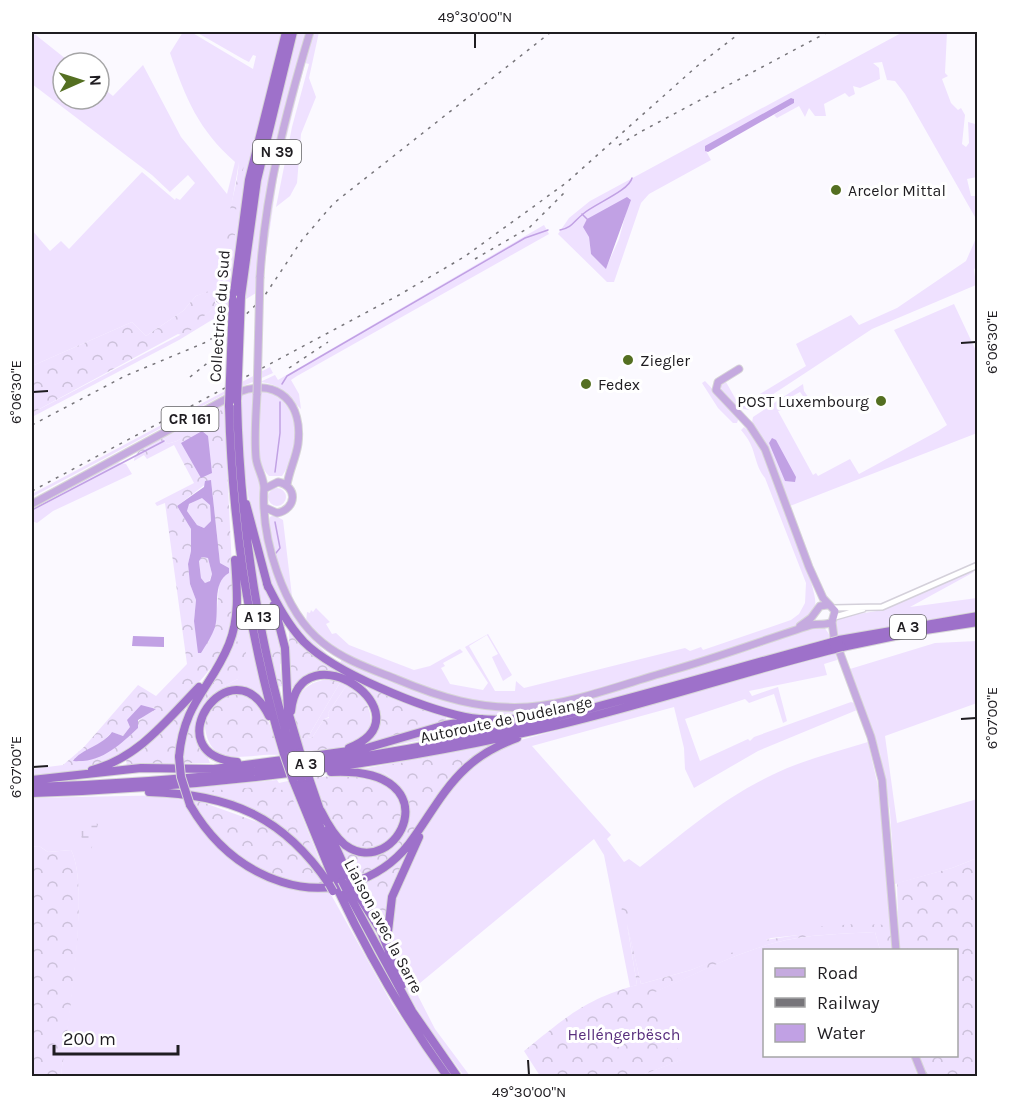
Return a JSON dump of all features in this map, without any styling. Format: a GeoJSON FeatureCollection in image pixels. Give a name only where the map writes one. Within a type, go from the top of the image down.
{"type":"FeatureCollection","features":[{"type":"Feature","properties":{"kind":"highway","name":"Collectrice du Sud"},"geometry":{"type":"LineString","coordinates":[[286,32],[249,180],[237,298],[233,403],[236,521],[253,632],[278,733],[292,753]]}},
{"type":"Feature","properties":{"kind":"highway","name":"Collectrice du Sud"},"geometry":{"type":"LineString","coordinates":[[237,298],[257,180],[293,32]]}},
{"type":"Feature","properties":{"kind":"highway","name":"Collectrice du Sud"},"geometry":{"type":"LineString","coordinates":[[233,403],[246,546],[260,627],[292,753],[301,779]]}},
{"type":"Feature","properties":{"kind":"highway","name":"A 3"},"geometry":{"type":"LineString","coordinates":[[240,477],[267,584],[291,626],[321,656],[360,677],[419,702],[465,717],[514,720],[575,712]]}},
{"type":"Feature","properties":{"kind":"highway","name":"A 3"},"geometry":{"type":"LineString","coordinates":[[236,521],[237,596],[234,627],[227,648],[185,722],[179,758],[181,777],[190,805],[207,831],[233,856],[274,879],[310,887],[343,886],[384,868],[404,850],[448,788],[484,753],[507,742],[556,725]]}},
{"type":"Feature","properties":{"kind":"highway","name":"A 13"},"geometry":{"type":"LineString","coordinates":[[267,584],[283,634],[286,697],[292,726]]}},
{"type":"Feature","properties":{"kind":"highway","name":"Autoroute de Dudelange"},"geometry":{"type":"LineString","coordinates":[[32,787],[201,777],[354,758],[450,741],[575,712],[836,643],[978,616]]}},
{"type":"Feature","properties":{"kind":"highway","name":"Autoroute de Dudelange"},"geometry":{"type":"LineString","coordinates":[[32,793],[118,790],[280,775],[424,752],[556,725],[836,643],[978,622]]}},
{"type":"Feature","properties":{"kind":"highway","name":"A 3"},"geometry":{"type":"LineString","coordinates":[[53,778],[99,768],[126,756],[159,728],[212,674]]}},
{"type":"Feature","properties":{"kind":"highway","name":"A 13"},"geometry":{"type":"LineString","coordinates":[[292,753],[291,710],[295,693],[311,679],[337,676],[362,688],[375,709],[372,729],[356,745],[327,754]]}},
{"type":"Feature","properties":{"kind":"highway","name":"A 3"},"geometry":{"type":"LineString","coordinates":[[252,763],[223,760],[209,751],[200,728],[207,705],[225,693],[242,692],[251,695],[265,708],[278,733]]}},
{"type":"Feature","properties":{"kind":"highway","name":"A 3"},"geometry":{"type":"LineString","coordinates":[[32,780],[141,768],[193,770],[327,754],[385,744],[445,725],[482,719]]}},
{"type":"Feature","properties":{"kind":"highway","name":"A 3"},"geometry":{"type":"LineString","coordinates":[[280,775],[340,771],[378,776],[399,790],[405,802],[406,817],[400,834],[387,847],[377,851],[360,851],[340,841],[321,811]]}},
{"type":"Feature","properties":{"kind":"highway","name":"A 13"},"geometry":{"type":"LineString","coordinates":[[301,779],[321,811],[341,885],[377,922],[401,983],[425,1030]]}},
{"type":"Feature","properties":{"kind":"highway","name":"Liaison avec la Sarre"},"geometry":{"type":"LineString","coordinates":[[301,779],[353,922],[397,1002],[447,1077]]}},
{"type":"Feature","properties":{"kind":"highway","name":"A 3"},"geometry":{"type":"LineString","coordinates":[[118,790],[206,796],[242,808],[264,819],[293,840],[341,885]]}},
{"type":"Feature","properties":{"kind":"highway","name":"A 3"},"geometry":{"type":"LineString","coordinates":[[388,950],[387,928],[392,897],[429,816]]}},
{"type":"Feature","properties":{"kind":"highway","name":"Liaison avec la Sarre"},"geometry":{"type":"LineString","coordinates":[[341,885],[386,968],[457,1077]]}},
{"type":"Feature","properties":{"kind":"main road","name":"N 39"},"geometry":{"type":"LineString","coordinates":[[264,489],[255,455],[260,277],[271,181],[289,105],[310,32]]}},
{"type":"Feature","properties":{"kind":"main road"},"geometry":{"type":"LineString","coordinates":[[739,369],[718,382],[716,390],[750,426],[765,449],[809,567],[830,606],[828,622]]}},
{"type":"Feature","properties":{"kind":"main road","name":"CR 161"},"geometry":{"type":"LineString","coordinates":[[32,504],[239,392],[259,386],[282,394],[293,407],[298,437],[287,485],[293,493],[292,503],[286,511],[273,513],[266,520]]}},
{"type":"Feature","properties":{"kind":"main road","name":"CR 161"},"geometry":{"type":"LineString","coordinates":[[264,489],[275,482],[291,465]]}},
{"type":"Feature","properties":{"kind":"main road"},"geometry":{"type":"LineString","coordinates":[[259,472],[275,482],[287,485]]}},
{"type":"Feature","properties":{"kind":"main road"},"geometry":{"type":"LineString","coordinates":[[264,489],[262,499],[266,508],[266,520],[277,573],[292,604],[315,636],[353,661],[457,702],[502,707],[545,704],[717,657],[828,622]]}},
{"type":"Feature","properties":{"kind":"main road"},"geometry":{"type":"LineString","coordinates":[[266,508],[273,513]]}},
{"type":"Feature","properties":{"kind":"main road"},"geometry":{"type":"LineString","coordinates":[[809,567],[816,610],[828,622],[871,738],[882,780],[896,949]]}},
{"type":"Feature","properties":{"kind":"main road"},"geometry":{"type":"LineString","coordinates":[[785,635],[811,618],[816,610],[830,606]]}},
{"type":"Feature","properties":{"kind":"main road"},"geometry":{"type":"LineString","coordinates":[[915,1057],[923,1077]]}},
{"type":"Feature","properties":{"kind":"street"},"geometry":{"type":"LineString","coordinates":[[828,622],[873,607],[894,603],[978,565]]}},
{"type":"Feature","properties":{"kind":"street"},"geometry":{"type":"LineString","coordinates":[[830,606],[873,607]]}},
{"type":"Feature","properties":{"kind":"green space"},"geometry":{"type":"Polygon","coordinates":[[[32,32],[56,51],[51,51],[51,98],[32,84],[32,32]]]}},
{"type":"Feature","properties":{"kind":"green space"},"geometry":{"type":"Polygon","coordinates":[[[183,32],[191,32],[253,69],[256,56],[253,55],[249,62],[196,32],[282,32],[248,166],[228,303],[246,293],[253,227],[272,129],[298,32],[307,32],[269,181],[256,293],[179,340],[32,417],[32,413],[201,324],[198,320],[215,307],[213,301],[222,309],[239,162],[217,289],[196,296],[183,311],[146,336],[132,322],[32,366],[32,230],[50,251],[61,241],[69,249],[142,172],[175,200],[176,198],[180,200],[195,183],[188,175],[170,192],[152,175],[68,111],[111,111],[111,94],[113,96],[143,65],[181,137],[227,194],[235,162],[211,138],[202,125],[188,99],[170,53],[183,32]]]}},
{"type":"Feature","properties":{"kind":"green space"},"geometry":{"type":"Polygon","coordinates":[[[313,32],[319,32],[309,78],[316,97],[301,134],[297,183],[290,196],[276,207],[292,127],[309,64],[305,63],[278,172],[263,277],[275,183],[288,122],[313,32]]]}},
{"type":"Feature","properties":{"kind":"green space"},"geometry":{"type":"Polygon","coordinates":[[[903,32],[947,32],[945,73],[948,76],[942,79],[951,103],[958,110],[961,108],[965,115],[962,144],[966,147],[969,143],[968,122],[975,124],[977,177],[967,179],[971,196],[976,196],[977,233],[975,217],[905,94],[895,81],[887,80],[882,62],[873,63],[879,68],[880,79],[860,88],[853,86],[855,94],[849,97],[845,93],[824,104],[826,116],[815,116],[809,108],[805,117],[799,106],[777,118],[774,115],[794,103],[793,98],[706,151],[711,160],[649,194],[641,203],[614,282],[607,282],[558,234],[569,218],[590,201],[903,32]],[[630,198],[589,237],[591,254],[606,268],[619,239],[630,198]]]}},
{"type":"Feature","properties":{"kind":"green space"},"geometry":{"type":"Polygon","coordinates":[[[243,153],[246,153],[232,233],[235,234],[225,308],[222,309],[215,300],[215,307],[199,320],[202,324],[182,335],[178,334],[32,413],[32,366],[132,322],[146,336],[183,311],[196,296],[219,287],[226,227],[243,153]]]}},
{"type":"Feature","properties":{"kind":"green space"},"geometry":{"type":"Polygon","coordinates":[[[544,225],[549,234],[291,380],[299,394],[301,409],[279,388],[260,382],[275,375],[278,380],[544,225]]]}},
{"type":"Feature","properties":{"kind":"green space"},"geometry":{"type":"Polygon","coordinates":[[[977,236],[977,267],[974,269],[976,285],[872,329],[749,410],[739,408],[719,389],[720,384],[726,382],[739,405],[745,403],[806,366],[796,344],[851,315],[859,325],[897,308],[966,261],[977,236]]]}},
{"type":"Feature","properties":{"kind":"green space"},"geometry":{"type":"Polygon","coordinates":[[[954,304],[977,353],[977,433],[790,506],[813,565],[752,423],[753,417],[803,384],[804,391],[815,407],[808,403],[800,392],[778,404],[781,410],[778,411],[813,475],[816,473],[818,476],[850,459],[859,474],[938,431],[947,425],[894,330],[954,304]]]}},
{"type":"Feature","properties":{"kind":"green space"},"geometry":{"type":"Polygon","coordinates":[[[270,367],[273,373],[223,395],[32,497],[32,494],[270,367]]]}},
{"type":"Feature","properties":{"kind":"green space"},"geometry":{"type":"Polygon","coordinates":[[[705,381],[739,417],[737,423],[733,423],[718,408],[702,383],[705,381]]]}},
{"type":"Feature","properties":{"kind":"green space"},"geometry":{"type":"Polygon","coordinates":[[[267,390],[279,397],[287,406],[295,428],[295,440],[289,465],[282,476],[269,476],[263,469],[260,459],[258,437],[261,395],[255,394],[260,499],[265,538],[296,618],[306,633],[328,655],[303,633],[283,606],[268,574],[249,504],[241,399],[177,441],[167,444],[163,437],[247,392],[267,390]]]}},
{"type":"Feature","properties":{"kind":"green space"},"geometry":{"type":"Polygon","coordinates":[[[224,408],[234,607],[220,653],[196,686],[128,749],[99,766],[83,771],[32,778],[32,769],[63,765],[84,747],[138,685],[156,696],[187,664],[165,503],[157,506],[155,503],[194,483],[174,445],[147,459],[144,455],[134,461],[141,449],[163,437],[167,444],[177,441],[224,408]],[[211,480],[177,506],[191,529],[191,551],[188,564],[190,584],[196,600],[194,621],[216,621],[219,584],[229,568],[220,563],[211,480]],[[138,722],[122,736],[112,732],[101,743],[75,758],[78,762],[104,753],[138,728],[138,722]]]}},
{"type":"Feature","properties":{"kind":"green space"},"geometry":{"type":"Polygon","coordinates":[[[744,427],[754,438],[774,476],[812,585],[815,608],[811,615],[795,626],[728,652],[641,678],[566,698],[534,704],[503,705],[436,692],[384,674],[340,653],[325,642],[306,622],[307,612],[310,613],[311,610],[313,612],[316,608],[330,622],[326,624],[332,634],[336,633],[349,645],[414,670],[430,666],[460,649],[463,652],[443,663],[445,666],[441,668],[450,684],[483,690],[488,683],[465,647],[488,634],[512,675],[503,681],[492,657],[498,654],[487,635],[469,646],[495,691],[515,691],[516,681],[524,688],[685,648],[690,651],[701,647],[703,650],[791,620],[799,614],[805,603],[806,583],[765,478],[750,443],[741,430],[744,427]]]}},
{"type":"Feature","properties":{"kind":"green space"},"geometry":{"type":"Polygon","coordinates":[[[116,462],[126,464],[132,474],[53,511],[37,523],[32,521],[32,507],[116,462]]]}},
{"type":"Feature","properties":{"kind":"green space"},"geometry":{"type":"Polygon","coordinates":[[[273,488],[281,488],[286,493],[284,504],[273,506],[268,501],[268,493],[273,488]]]}},
{"type":"Feature","properties":{"kind":"green space"},"geometry":{"type":"Polygon","coordinates":[[[202,497],[210,504],[211,521],[204,528],[197,525],[187,511],[188,505],[202,497]]]}},
{"type":"Feature","properties":{"kind":"green space"},"geometry":{"type":"Polygon","coordinates":[[[274,515],[283,520],[292,596],[283,581],[272,547],[269,525],[270,517],[274,515]]]}},
{"type":"Feature","properties":{"kind":"green space"},"geometry":{"type":"Polygon","coordinates":[[[255,553],[280,631],[265,617],[261,608],[255,586],[251,554],[255,553]]]}},
{"type":"Feature","properties":{"kind":"green space"},"geometry":{"type":"Polygon","coordinates":[[[202,557],[208,558],[212,574],[209,582],[205,583],[201,578],[199,560],[202,557]]]}},
{"type":"Feature","properties":{"kind":"green space"},"geometry":{"type":"Polygon","coordinates":[[[971,571],[974,572],[910,607],[977,598],[977,611],[837,636],[835,623],[839,617],[883,610],[971,571]]]}},
{"type":"Feature","properties":{"kind":"green space"},"geometry":{"type":"Polygon","coordinates":[[[266,601],[273,619],[273,628],[280,631],[284,663],[280,664],[282,686],[278,687],[260,604],[266,601]]]}},
{"type":"Feature","properties":{"kind":"green space"},"geometry":{"type":"Polygon","coordinates":[[[239,607],[244,607],[266,705],[257,696],[219,693],[206,702],[218,689],[238,679],[240,635],[228,662],[201,698],[228,655],[239,607]]]}},
{"type":"Feature","properties":{"kind":"green space"},"geometry":{"type":"Polygon","coordinates":[[[812,627],[824,627],[831,637],[597,703],[524,716],[500,717],[458,712],[406,694],[340,664],[342,658],[439,699],[486,709],[581,698],[754,649],[812,627]]]}},
{"type":"Feature","properties":{"kind":"green space"},"geometry":{"type":"Polygon","coordinates":[[[289,630],[299,643],[342,674],[323,672],[305,676],[296,688],[290,687],[289,630]]]}},
{"type":"Feature","properties":{"kind":"green space"},"geometry":{"type":"Polygon","coordinates":[[[245,634],[246,653],[238,679],[212,695],[204,703],[200,712],[200,734],[210,763],[183,763],[185,744],[195,711],[240,635],[245,634]]]}},
{"type":"Feature","properties":{"kind":"green space"},"geometry":{"type":"Polygon","coordinates":[[[977,641],[977,703],[885,736],[897,823],[977,799],[977,858],[952,868],[895,884],[890,812],[880,753],[850,669],[935,643],[977,641]]]}},
{"type":"Feature","properties":{"kind":"green space"},"geometry":{"type":"Polygon","coordinates":[[[836,653],[837,660],[824,664],[827,675],[749,691],[752,696],[778,687],[787,721],[783,723],[774,694],[749,703],[745,699],[685,719],[700,761],[748,739],[750,741],[754,737],[851,702],[857,710],[758,751],[694,788],[685,769],[684,748],[674,707],[532,746],[611,835],[607,839],[624,862],[629,859],[640,867],[703,817],[754,784],[795,765],[868,742],[880,795],[892,925],[771,938],[691,970],[641,984],[627,924],[637,985],[630,987],[604,855],[594,839],[414,988],[435,1029],[470,1076],[464,1076],[431,1031],[410,997],[401,979],[391,945],[391,921],[396,895],[405,868],[418,840],[451,790],[488,755],[521,740],[836,653]]]}},
{"type":"Feature","properties":{"kind":"green space"},"geometry":{"type":"Polygon","coordinates":[[[355,678],[370,685],[366,687],[378,703],[380,718],[441,728],[484,723],[505,724],[370,750],[365,741],[370,737],[374,700],[355,678]]]}},
{"type":"Feature","properties":{"kind":"green space"},"geometry":{"type":"Polygon","coordinates":[[[331,679],[341,681],[308,737],[312,738],[324,719],[329,718],[328,713],[348,683],[356,689],[367,706],[371,723],[368,732],[352,745],[306,752],[296,728],[296,705],[299,696],[306,687],[331,679]]]}},
{"type":"Feature","properties":{"kind":"green space"},"geometry":{"type":"Polygon","coordinates":[[[341,681],[348,683],[328,713],[329,717],[324,719],[312,738],[308,737],[341,681]]]}},
{"type":"Feature","properties":{"kind":"green space"},"geometry":{"type":"Polygon","coordinates":[[[366,686],[446,715],[446,721],[391,738],[380,718],[378,703],[366,686]]]}},
{"type":"Feature","properties":{"kind":"green space"},"geometry":{"type":"Polygon","coordinates":[[[242,694],[258,705],[268,720],[279,755],[229,756],[219,753],[212,747],[204,718],[221,697],[242,694]]]}},
{"type":"Feature","properties":{"kind":"green space"},"geometry":{"type":"Polygon","coordinates":[[[181,709],[186,710],[178,732],[176,767],[127,767],[126,759],[161,732],[181,709]]]}},
{"type":"Feature","properties":{"kind":"green space"},"geometry":{"type":"Polygon","coordinates":[[[497,743],[450,777],[471,756],[379,767],[400,788],[410,803],[410,821],[404,832],[407,806],[399,788],[382,776],[357,770],[497,743]]]}},
{"type":"Feature","properties":{"kind":"green space"},"geometry":{"type":"Polygon","coordinates":[[[463,752],[471,757],[439,791],[399,849],[371,871],[353,878],[333,837],[348,849],[382,851],[393,845],[409,823],[409,805],[406,796],[378,767],[463,752]]]}},
{"type":"Feature","properties":{"kind":"green space"},"geometry":{"type":"Polygon","coordinates":[[[345,776],[375,781],[393,792],[401,807],[400,823],[392,838],[378,847],[362,849],[343,840],[328,819],[314,777],[345,776]]]}},
{"type":"Feature","properties":{"kind":"green space"},"geometry":{"type":"Polygon","coordinates":[[[277,780],[279,783],[288,781],[322,866],[320,867],[294,839],[279,791],[206,794],[173,790],[277,780]]]}},
{"type":"Feature","properties":{"kind":"green space"},"geometry":{"type":"Polygon","coordinates":[[[274,786],[279,791],[288,787],[312,849],[310,851],[281,828],[206,794],[206,791],[274,786]]]}},
{"type":"Feature","properties":{"kind":"green space"},"geometry":{"type":"Polygon","coordinates":[[[173,795],[234,807],[274,828],[221,806],[184,800],[213,843],[234,862],[310,891],[329,891],[392,1004],[441,1076],[61,1076],[78,925],[77,868],[71,850],[48,852],[39,846],[32,847],[32,798],[173,795]]]}},
{"type":"Feature","properties":{"kind":"green space"},"geometry":{"type":"Polygon","coordinates":[[[199,801],[274,828],[293,844],[326,885],[283,879],[248,863],[233,851],[205,821],[192,803],[199,801]]]}},
{"type":"Feature","properties":{"kind":"green space"},"geometry":{"type":"Polygon","coordinates":[[[86,819],[98,824],[91,851],[81,836],[86,819]]]}},
{"type":"Feature","properties":{"kind":"green space"},"geometry":{"type":"Polygon","coordinates":[[[412,844],[384,930],[357,885],[369,880],[412,844]]]}},
{"type":"Feature","properties":{"kind":"green space"},"geometry":{"type":"Polygon","coordinates":[[[39,846],[48,852],[71,850],[77,868],[79,894],[76,959],[61,1076],[32,1076],[32,847],[39,846]]]}},
{"type":"Feature","properties":{"kind":"green space"},"geometry":{"type":"Polygon","coordinates":[[[977,858],[977,1076],[926,1076],[918,1057],[958,1057],[958,949],[899,949],[897,883],[952,868],[977,858]]]}},
{"type":"Feature","properties":{"kind":"green space"},"geometry":{"type":"Polygon","coordinates":[[[621,895],[629,914],[627,923],[622,916],[621,895]]]}},
{"type":"Feature","properties":{"kind":"green space","name":"Helléngerbësch"},"geometry":{"type":"Polygon","coordinates":[[[627,923],[641,984],[691,970],[759,941],[811,933],[815,927],[856,924],[892,925],[893,949],[880,949],[875,932],[799,938],[744,953],[655,992],[682,1060],[639,1076],[540,1076],[524,1051],[564,1019],[589,1003],[637,985],[627,923]]]}},
{"type":"Feature","properties":{"kind":"green space"},"geometry":{"type":"Polygon","coordinates":[[[875,932],[880,949],[763,949],[763,1057],[911,1057],[918,1076],[639,1076],[681,1060],[654,992],[728,959],[774,943],[837,934],[875,932]]]}},
{"type":"Feature","properties":{"kind":"water"},"geometry":{"type":"Polygon","coordinates":[[[791,98],[794,99],[794,103],[708,152],[705,151],[705,146],[791,98]]]}},
{"type":"Feature","properties":{"kind":"water"},"geometry":{"type":"Polygon","coordinates":[[[627,197],[631,200],[606,269],[591,254],[589,237],[583,227],[587,219],[627,197]]]}},
{"type":"Feature","properties":{"kind":"water"},"geometry":{"type":"Polygon","coordinates":[[[202,431],[208,436],[212,473],[201,478],[181,443],[202,431]]]}},
{"type":"Feature","properties":{"kind":"water"},"geometry":{"type":"Polygon","coordinates":[[[772,438],[776,440],[796,477],[795,482],[785,481],[769,443],[772,438]]]}},
{"type":"Feature","properties":{"kind":"water"},"geometry":{"type":"Polygon","coordinates":[[[211,480],[220,563],[229,568],[229,573],[223,577],[218,590],[214,630],[201,653],[198,653],[194,621],[196,600],[190,584],[188,564],[191,551],[191,529],[177,506],[204,487],[205,481],[211,480]],[[202,498],[189,504],[187,511],[197,525],[204,528],[211,521],[210,505],[202,498]],[[202,557],[199,561],[201,578],[205,583],[210,581],[212,574],[208,558],[202,557]]]}},
{"type":"Feature","properties":{"kind":"water"},"geometry":{"type":"Polygon","coordinates":[[[133,636],[164,637],[164,647],[132,646],[133,636]]]}},
{"type":"Feature","properties":{"kind":"water"},"geometry":{"type":"Polygon","coordinates":[[[141,705],[156,709],[138,720],[138,728],[124,741],[109,752],[92,760],[73,761],[81,753],[103,741],[112,732],[123,736],[130,727],[127,720],[141,705]]]}},
{"type":"Feature","properties":{"kind":"waterway"},"geometry":{"type":"LineString","coordinates":[[560,230],[570,226],[588,210],[625,188],[632,178]]}},
{"type":"Feature","properties":{"kind":"waterway"},"geometry":{"type":"LineString","coordinates":[[582,214],[587,219]]}},
{"type":"Feature","properties":{"kind":"waterway"},"geometry":{"type":"LineString","coordinates":[[282,384],[287,376],[525,238],[548,230]]}},
{"type":"Feature","properties":{"kind":"waterway"},"geometry":{"type":"LineString","coordinates":[[275,472],[280,433],[280,402]]}},
{"type":"Feature","properties":{"kind":"waterway"},"geometry":{"type":"LineString","coordinates":[[32,510],[164,441]]}},
{"type":"Feature","properties":{"kind":"waterway"},"geometry":{"type":"LineString","coordinates":[[275,522],[280,548],[276,553]]}},
{"type":"Feature","properties":{"kind":"railway"},"geometry":{"type":"LineString","coordinates":[[32,425],[125,376],[204,343],[235,325],[263,298],[302,240],[334,203],[551,32]]}},
{"type":"Feature","properties":{"kind":"railway"},"geometry":{"type":"LineString","coordinates":[[32,491],[399,295],[464,257],[566,183],[696,67],[741,32]]}},
{"type":"Feature","properties":{"kind":"railway"},"geometry":{"type":"LineString","coordinates":[[619,145],[828,32]]}},
{"type":"Feature","properties":{"kind":"railway"},"geometry":{"type":"LineString","coordinates":[[475,259],[530,227],[567,190]]}},
{"type":"Feature","properties":{"kind":"railway"},"geometry":{"type":"LineString","coordinates":[[289,368],[328,342]]}},
{"type":"Feature","properties":{"kind":"railway"},"geometry":{"type":"LineString","coordinates":[[190,377],[220,353]]}},
{"type":"Feature","properties":{"kind":"place","name":"Arcelor Mittal"},"geometry":{"type":"Point","coordinates":[836,190]}},
{"type":"Feature","properties":{"kind":"place","name":"Ziegler"},"geometry":{"type":"Point","coordinates":[628,360]}},
{"type":"Feature","properties":{"kind":"place","name":"Fedex"},"geometry":{"type":"Point","coordinates":[586,384]}},
{"type":"Feature","properties":{"kind":"place","name":"POST Luxembourg"},"geometry":{"type":"Point","coordinates":[881,401]}}]}
